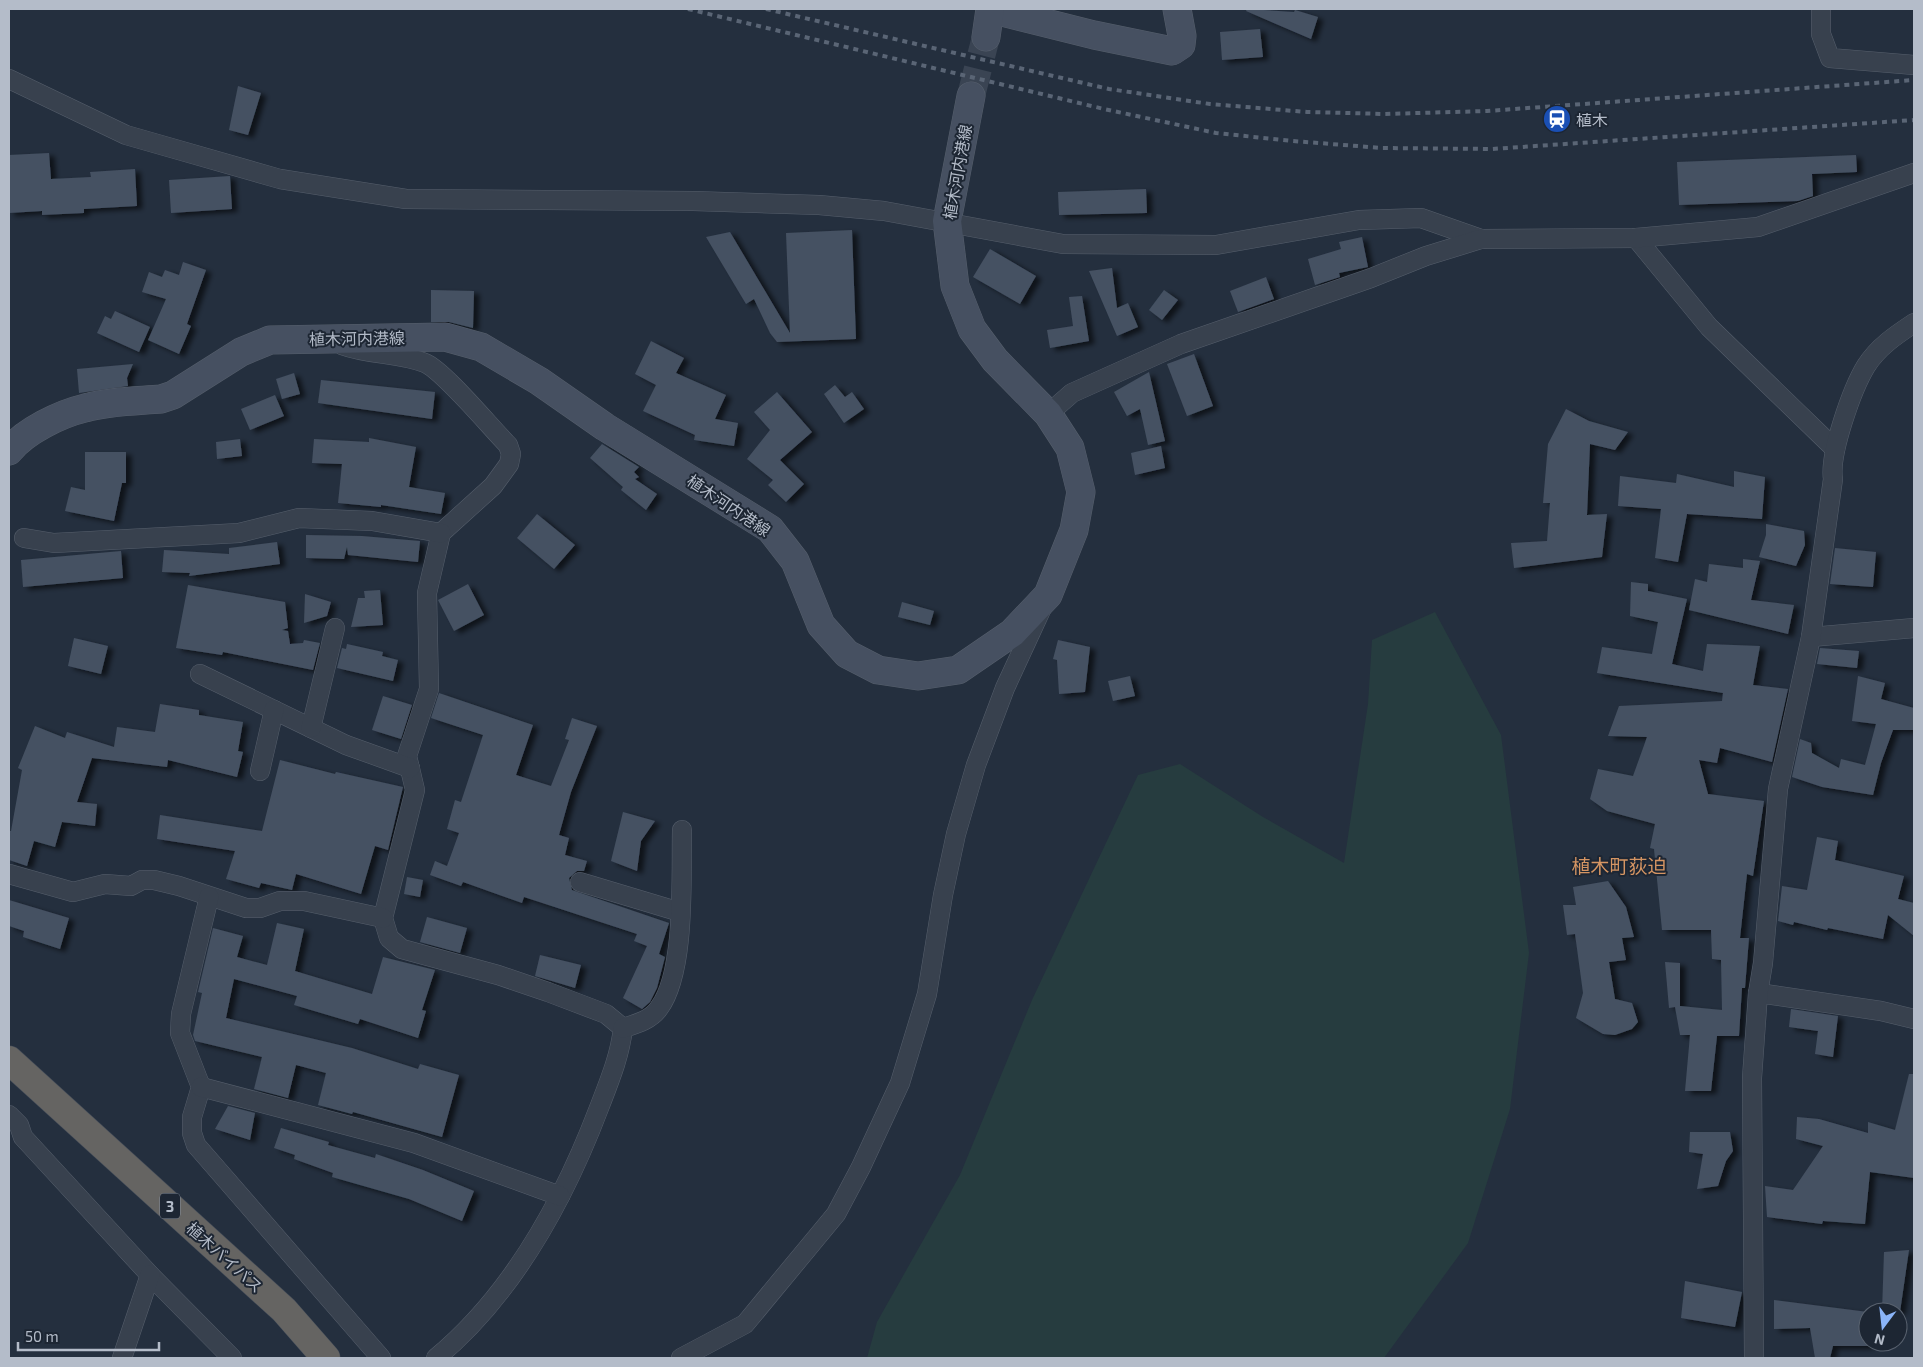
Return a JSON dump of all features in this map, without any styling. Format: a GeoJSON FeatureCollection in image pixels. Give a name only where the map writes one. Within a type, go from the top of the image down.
{"type":"FeatureCollection","features":[{"type":"Feature","properties":{"kind":"highway","name":"植木バイパス"},"geometry":{"type":"LineString","coordinates":[[9,1060],[284,1310],[326,1358]]}},
{"type":"Feature","properties":{"kind":"main road"},"geometry":{"type":"LineString","coordinates":[[986,37],[990,9],[1094,35],[1172,50],[1182,45],[1178,9]]}},
{"type":"Feature","properties":{"kind":"main road","name":"植木河内港線"},"geometry":{"type":"LineString","coordinates":[[9,451],[16,442],[35,429],[85,408],[173,395],[241,352],[270,340],[445,337],[481,347],[539,381],[605,427],[770,529],[795,561],[821,625],[847,654],[878,670],[918,676],[958,670],[1012,633],[1048,596],[1074,530],[1081,492],[1070,448],[1048,414],[995,360],[972,329],[955,286],[947,221],[971,96]]}},
{"type":"Feature","properties":{"kind":"street"},"geometry":{"type":"LineString","coordinates":[[1821,9],[1821,34],[1830,58],[1914,65]]}},
{"type":"Feature","properties":{"kind":"street"},"geometry":{"type":"LineString","coordinates":[[9,79],[126,135],[280,178],[406,199],[693,200],[819,205],[884,211],[947,221],[1063,244],[1216,245],[1359,220],[1421,218],[1481,239]]}},
{"type":"Feature","properties":{"kind":"street"},"geometry":{"type":"LineString","coordinates":[[1048,414],[1072,393],[1181,344],[1371,278],[1426,256],[1481,239],[1636,238],[1758,227],[1914,173]]}},
{"type":"Feature","properties":{"kind":"street"},"geometry":{"type":"LineString","coordinates":[[1636,238],[1709,327],[1835,449]]}},
{"type":"Feature","properties":{"kind":"street"},"geometry":{"type":"LineString","coordinates":[[1754,1358],[1752,1088],[1758,993],[1763,963],[1778,789],[1811,637],[1833,479],[1831,466],[1835,449],[1854,392],[1866,366],[1888,340],[1914,323]]}},
{"type":"Feature","properties":{"kind":"street"},"geometry":{"type":"LineString","coordinates":[[325,338],[359,351],[426,364],[442,375],[508,445],[512,454],[509,464],[493,486],[441,534],[427,593],[429,689],[407,756],[415,790],[383,918],[389,938],[402,949],[498,975],[606,1014],[623,1028]]}},
{"type":"Feature","properties":{"kind":"street"},"geometry":{"type":"LineString","coordinates":[[24,538],[54,543],[239,533],[299,518],[372,521],[441,534]]}},
{"type":"Feature","properties":{"kind":"street"},"geometry":{"type":"LineString","coordinates":[[681,1358],[745,1324],[836,1214],[861,1167],[900,1083],[927,994],[945,886],[956,834],[976,765],[1005,688],[1048,596]]}},
{"type":"Feature","properties":{"kind":"street"},"geometry":{"type":"LineString","coordinates":[[311,728],[335,628]]}},
{"type":"Feature","properties":{"kind":"street"},"geometry":{"type":"LineString","coordinates":[[1811,637],[1914,628]]}},
{"type":"Feature","properties":{"kind":"street"},"geometry":{"type":"LineString","coordinates":[[200,674],[346,744],[410,768]]}},
{"type":"Feature","properties":{"kind":"street"},"geometry":{"type":"LineString","coordinates":[[260,771],[274,710]]}},
{"type":"Feature","properties":{"kind":"street"},"geometry":{"type":"LineString","coordinates":[[623,1028],[641,1023],[659,1010],[668,992],[675,968],[680,912],[682,830]]}},
{"type":"Feature","properties":{"kind":"street"},"geometry":{"type":"LineString","coordinates":[[9,874],[73,892],[105,884],[131,886],[142,880],[154,880],[179,886],[246,908],[260,908],[280,901],[304,901],[383,918]]}},
{"type":"Feature","properties":{"kind":"street"},"geometry":{"type":"LineString","coordinates":[[580,882],[680,912]]}},
{"type":"Feature","properties":{"kind":"street"},"geometry":{"type":"LineString","coordinates":[[209,896],[184,998],[180,1033],[201,1087],[192,1117],[192,1134],[196,1145],[381,1358]]}},
{"type":"Feature","properties":{"kind":"street"},"geometry":{"type":"LineString","coordinates":[[1758,993],[1881,1011],[1914,1019]]}},
{"type":"Feature","properties":{"kind":"street"},"geometry":{"type":"LineString","coordinates":[[436,1358],[459,1339],[508,1281],[560,1196],[587,1142],[621,1049],[623,1028]]}},
{"type":"Feature","properties":{"kind":"street"},"geometry":{"type":"LineString","coordinates":[[201,1087],[414,1143],[560,1196]]}},
{"type":"Feature","properties":{"kind":"street"},"geometry":{"type":"LineString","coordinates":[[9,1115],[19,1125],[23,1137],[150,1275],[232,1358]]}},
{"type":"Feature","properties":{"kind":"street"},"geometry":{"type":"LineString","coordinates":[[122,1358],[150,1275]]}},
{"type":"Feature","properties":{"kind":"green space"},"geometry":{"type":"Polygon","coordinates":[[[1435,612],[1501,735],[1529,953],[1510,1109],[1468,1243],[1384,1358],[867,1358],[877,1322],[960,1175],[1032,1000],[1138,775],[1180,764],[1263,817],[1344,863],[1368,704],[1372,640],[1435,612]]]}},
{"type":"Feature","properties":{"kind":"building"},"geometry":{"type":"Polygon","coordinates":[[[1247,9],[1294,12],[1295,10],[1318,17],[1311,39],[1246,11],[1247,9]]]}},
{"type":"Feature","properties":{"kind":"building"},"geometry":{"type":"Polygon","coordinates":[[[1260,29],[1263,57],[1222,60],[1220,32],[1260,29]]]}},
{"type":"Feature","properties":{"kind":"building"},"geometry":{"type":"Polygon","coordinates":[[[238,86],[261,93],[248,135],[229,130],[238,86]]]}},
{"type":"Feature","properties":{"kind":"building"},"geometry":{"type":"Polygon","coordinates":[[[49,153],[51,179],[91,177],[90,172],[135,169],[137,206],[84,209],[84,213],[42,215],[42,211],[9,213],[9,155],[49,153]]]}},
{"type":"Feature","properties":{"kind":"building"},"geometry":{"type":"Polygon","coordinates":[[[1856,155],[1857,172],[1812,174],[1813,196],[1798,201],[1679,205],[1677,162],[1856,155]]]}},
{"type":"Feature","properties":{"kind":"building"},"geometry":{"type":"Polygon","coordinates":[[[230,176],[232,209],[171,213],[169,180],[230,176]]]}},
{"type":"Feature","properties":{"kind":"building"},"geometry":{"type":"Polygon","coordinates":[[[1146,189],[1147,213],[1059,215],[1058,192],[1146,189]]]}},
{"type":"Feature","properties":{"kind":"building"},"geometry":{"type":"Polygon","coordinates":[[[852,230],[856,339],[777,342],[770,333],[754,299],[746,304],[706,237],[730,232],[790,333],[786,233],[852,230]]]}},
{"type":"Feature","properties":{"kind":"building"},"geometry":{"type":"Polygon","coordinates":[[[1362,237],[1368,267],[1339,273],[1340,277],[1315,285],[1308,259],[1341,249],[1339,242],[1362,237]]]}},
{"type":"Feature","properties":{"kind":"building"},"geometry":{"type":"Polygon","coordinates":[[[990,249],[1036,276],[1020,304],[973,277],[990,249]]]}},
{"type":"Feature","properties":{"kind":"building"},"geometry":{"type":"Polygon","coordinates":[[[183,262],[206,270],[187,324],[191,326],[179,354],[148,340],[166,299],[142,292],[149,272],[162,277],[165,270],[179,275],[183,262]]]}},
{"type":"Feature","properties":{"kind":"building"},"geometry":{"type":"Polygon","coordinates":[[[1112,268],[1117,308],[1128,303],[1138,327],[1117,336],[1089,271],[1112,268]]]}},
{"type":"Feature","properties":{"kind":"building"},"geometry":{"type":"Polygon","coordinates":[[[1266,277],[1274,299],[1238,312],[1230,291],[1266,277]]]}},
{"type":"Feature","properties":{"kind":"building"},"geometry":{"type":"Polygon","coordinates":[[[431,290],[474,291],[473,328],[449,322],[431,322],[431,290]]]}},
{"type":"Feature","properties":{"kind":"building"},"geometry":{"type":"Polygon","coordinates":[[[1164,290],[1178,300],[1162,320],[1149,310],[1164,290]]]}},
{"type":"Feature","properties":{"kind":"building"},"geometry":{"type":"Polygon","coordinates":[[[1082,296],[1089,341],[1050,348],[1047,330],[1073,326],[1069,297],[1082,296]]]}},
{"type":"Feature","properties":{"kind":"building"},"geometry":{"type":"Polygon","coordinates":[[[115,311],[150,327],[139,352],[97,333],[105,316],[111,319],[115,311]]]}},
{"type":"Feature","properties":{"kind":"building"},"geometry":{"type":"Polygon","coordinates":[[[651,341],[684,358],[676,373],[726,395],[715,419],[738,423],[734,446],[694,440],[695,435],[643,411],[656,385],[635,374],[651,341]]]}},
{"type":"Feature","properties":{"kind":"building"},"geometry":{"type":"Polygon","coordinates":[[[1194,354],[1213,406],[1187,416],[1167,364],[1194,354]]]}},
{"type":"Feature","properties":{"kind":"building"},"geometry":{"type":"Polygon","coordinates":[[[133,364],[127,378],[128,386],[79,393],[77,369],[133,364]]]}},
{"type":"Feature","properties":{"kind":"building"},"geometry":{"type":"Polygon","coordinates":[[[1149,372],[1165,441],[1148,445],[1140,409],[1127,416],[1114,392],[1149,372]]]}},
{"type":"Feature","properties":{"kind":"building"},"geometry":{"type":"Polygon","coordinates":[[[294,373],[300,394],[282,399],[276,379],[294,373]]]}},
{"type":"Feature","properties":{"kind":"building"},"geometry":{"type":"Polygon","coordinates":[[[321,380],[435,392],[432,419],[318,403],[321,380]]]}},
{"type":"Feature","properties":{"kind":"building"},"geometry":{"type":"Polygon","coordinates":[[[835,385],[845,397],[852,392],[864,409],[844,423],[824,394],[835,385]]]}},
{"type":"Feature","properties":{"kind":"building"},"geometry":{"type":"Polygon","coordinates":[[[777,392],[812,432],[780,460],[804,484],[786,502],[768,485],[773,480],[747,459],[770,430],[754,412],[777,392]]]}},
{"type":"Feature","properties":{"kind":"building"},"geometry":{"type":"Polygon","coordinates":[[[275,395],[284,416],[250,430],[241,409],[275,395]]]}},
{"type":"Feature","properties":{"kind":"building"},"geometry":{"type":"Polygon","coordinates":[[[1566,409],[1589,421],[1628,432],[1615,450],[1590,444],[1587,515],[1607,514],[1602,557],[1514,568],[1511,543],[1547,541],[1550,503],[1543,503],[1548,444],[1566,409]]]}},
{"type":"Feature","properties":{"kind":"building"},"geometry":{"type":"Polygon","coordinates":[[[369,438],[416,447],[409,487],[445,493],[441,514],[381,505],[381,507],[338,503],[342,464],[312,463],[314,439],[369,442],[369,438]]]}},
{"type":"Feature","properties":{"kind":"building"},"geometry":{"type":"Polygon","coordinates":[[[240,439],[242,456],[217,459],[216,442],[240,439]]]}},
{"type":"Feature","properties":{"kind":"building"},"geometry":{"type":"Polygon","coordinates":[[[602,444],[639,467],[634,472],[639,477],[635,479],[657,494],[646,510],[621,490],[623,487],[590,458],[602,444]]]}},
{"type":"Feature","properties":{"kind":"building"},"geometry":{"type":"Polygon","coordinates":[[[1161,446],[1165,468],[1135,475],[1131,453],[1161,446]]]}},
{"type":"Feature","properties":{"kind":"building"},"geometry":{"type":"Polygon","coordinates":[[[85,452],[126,452],[126,483],[122,483],[114,521],[65,511],[71,487],[85,490],[85,452]]]}},
{"type":"Feature","properties":{"kind":"building"},"geometry":{"type":"Polygon","coordinates":[[[1734,471],[1765,477],[1762,519],[1687,514],[1678,562],[1655,558],[1661,509],[1618,506],[1620,476],[1676,483],[1677,474],[1734,487],[1734,471]]]}},
{"type":"Feature","properties":{"kind":"building"},"geometry":{"type":"Polygon","coordinates":[[[537,514],[575,545],[554,569],[517,538],[537,514]]]}},
{"type":"Feature","properties":{"kind":"building"},"geometry":{"type":"Polygon","coordinates":[[[1766,524],[1804,531],[1805,545],[1796,566],[1759,557],[1766,535],[1766,524]]]}},
{"type":"Feature","properties":{"kind":"building"},"geometry":{"type":"Polygon","coordinates":[[[306,535],[362,536],[420,541],[418,562],[348,555],[347,547],[344,559],[306,558],[306,535]]]}},
{"type":"Feature","properties":{"kind":"building"},"geometry":{"type":"Polygon","coordinates":[[[277,542],[280,564],[189,576],[190,573],[162,572],[164,550],[229,554],[229,548],[277,542]]]}},
{"type":"Feature","properties":{"kind":"building"},"geometry":{"type":"Polygon","coordinates":[[[1835,548],[1876,552],[1873,587],[1830,584],[1835,548]]]}},
{"type":"Feature","properties":{"kind":"building"},"geometry":{"type":"Polygon","coordinates":[[[121,551],[123,578],[23,587],[21,560],[121,551]]]}},
{"type":"Feature","properties":{"kind":"building"},"geometry":{"type":"Polygon","coordinates":[[[1743,559],[1760,561],[1751,600],[1794,605],[1788,634],[1689,610],[1695,579],[1707,582],[1709,564],[1743,568],[1743,559]]]}},
{"type":"Feature","properties":{"kind":"building"},"geometry":{"type":"Polygon","coordinates":[[[1631,582],[1648,584],[1648,591],[1687,599],[1672,664],[1703,671],[1707,644],[1760,646],[1753,685],[1788,689],[1772,762],[1720,748],[1717,763],[1699,760],[1708,794],[1764,801],[1753,876],[1747,874],[1740,938],[1749,938],[1745,988],[1742,988],[1739,1036],[1717,1036],[1711,1091],[1685,1091],[1690,1035],[1680,1035],[1675,1007],[1669,1008],[1665,962],[1680,963],[1680,1006],[1722,1010],[1721,960],[1712,959],[1711,930],[1662,930],[1654,849],[1650,848],[1655,824],[1607,811],[1590,799],[1598,769],[1633,776],[1647,737],[1608,736],[1619,706],[1722,701],[1723,693],[1597,673],[1602,647],[1652,654],[1658,622],[1630,616],[1631,582]]]}},
{"type":"Feature","properties":{"kind":"building"},"geometry":{"type":"Polygon","coordinates":[[[468,584],[484,615],[454,631],[438,600],[468,584]]]}},
{"type":"Feature","properties":{"kind":"building"},"geometry":{"type":"Polygon","coordinates":[[[188,585],[285,602],[288,628],[282,630],[288,631],[290,644],[303,643],[304,640],[320,643],[313,670],[223,652],[222,655],[176,648],[188,585]]]}},
{"type":"Feature","properties":{"kind":"building"},"geometry":{"type":"Polygon","coordinates":[[[380,590],[383,625],[351,627],[358,598],[365,598],[364,591],[380,590]]]}},
{"type":"Feature","properties":{"kind":"building"},"geometry":{"type":"Polygon","coordinates":[[[305,594],[331,602],[327,616],[304,623],[305,594]]]}},
{"type":"Feature","properties":{"kind":"building"},"geometry":{"type":"Polygon","coordinates":[[[902,602],[934,611],[930,625],[898,617],[902,602]]]}},
{"type":"Feature","properties":{"kind":"building"},"geometry":{"type":"Polygon","coordinates":[[[74,638],[108,646],[101,674],[68,666],[74,638]]]}},
{"type":"Feature","properties":{"kind":"building"},"geometry":{"type":"Polygon","coordinates":[[[1058,640],[1090,647],[1085,692],[1059,694],[1057,660],[1053,659],[1058,640]]]}},
{"type":"Feature","properties":{"kind":"building"},"geometry":{"type":"Polygon","coordinates":[[[347,644],[383,652],[382,656],[398,660],[393,681],[337,668],[342,648],[346,649],[347,644]]]}},
{"type":"Feature","properties":{"kind":"building"},"geometry":{"type":"Polygon","coordinates":[[[1820,648],[1859,651],[1857,668],[1817,664],[1820,648]]]}},
{"type":"Feature","properties":{"kind":"building"},"geometry":{"type":"Polygon","coordinates":[[[1130,676],[1135,696],[1113,701],[1108,681],[1130,676]]]}},
{"type":"Feature","properties":{"kind":"building"},"geometry":{"type":"Polygon","coordinates":[[[1858,676],[1885,683],[1881,699],[1914,708],[1914,730],[1893,730],[1881,763],[1873,795],[1822,787],[1792,777],[1800,739],[1811,743],[1812,753],[1839,768],[1841,759],[1865,765],[1876,724],[1852,721],[1858,676]]]}},
{"type":"Feature","properties":{"kind":"building"},"geometry":{"type":"Polygon","coordinates":[[[439,693],[533,725],[516,775],[551,786],[569,740],[565,739],[572,718],[597,726],[571,792],[559,835],[569,838],[565,855],[587,861],[584,871],[577,871],[569,878],[572,890],[669,923],[659,954],[665,957],[657,988],[650,1002],[642,1009],[623,998],[647,946],[634,941],[637,934],[524,897],[522,903],[463,882],[461,886],[430,875],[435,861],[447,866],[459,833],[447,829],[455,800],[461,802],[483,735],[431,718],[439,693]]]}},
{"type":"Feature","properties":{"kind":"building"},"geometry":{"type":"Polygon","coordinates":[[[383,696],[412,705],[401,739],[372,730],[383,696]]]}},
{"type":"Feature","properties":{"kind":"building"},"geometry":{"type":"Polygon","coordinates":[[[160,704],[199,710],[199,715],[243,722],[238,751],[243,752],[237,777],[168,760],[167,767],[92,758],[77,802],[97,804],[95,826],[62,822],[55,847],[34,841],[27,866],[9,860],[9,831],[11,831],[22,770],[18,768],[35,726],[65,738],[67,732],[114,747],[117,727],[155,732],[160,704]]]}},
{"type":"Feature","properties":{"kind":"building"},"geometry":{"type":"Polygon","coordinates":[[[280,760],[335,774],[336,772],[403,787],[388,850],[375,846],[361,894],[296,874],[292,890],[261,883],[259,888],[226,879],[235,851],[157,839],[160,815],[262,831],[280,760]]]}},
{"type":"Feature","properties":{"kind":"building"},"geometry":{"type":"Polygon","coordinates":[[[623,812],[655,821],[641,841],[637,871],[611,861],[623,812]]]}},
{"type":"Feature","properties":{"kind":"building"},"geometry":{"type":"Polygon","coordinates":[[[1817,837],[1838,841],[1835,860],[1904,876],[1898,899],[1914,903],[1914,936],[1888,915],[1883,939],[1828,928],[1827,930],[1794,922],[1793,925],[1778,921],[1782,886],[1807,890],[1817,837]]]}},
{"type":"Feature","properties":{"kind":"building"},"geometry":{"type":"Polygon","coordinates":[[[407,877],[423,880],[420,897],[404,894],[407,877]]]}},
{"type":"Feature","properties":{"kind":"building"},"geometry":{"type":"Polygon","coordinates":[[[1608,881],[1626,907],[1634,937],[1622,938],[1626,960],[1609,962],[1615,999],[1632,1003],[1638,1022],[1632,1029],[1615,1035],[1603,1034],[1576,1018],[1583,993],[1575,934],[1567,935],[1563,905],[1576,905],[1573,887],[1608,881]]]}},
{"type":"Feature","properties":{"kind":"building"},"geometry":{"type":"Polygon","coordinates":[[[9,900],[69,918],[60,949],[23,937],[24,931],[9,926],[9,900]]]}},
{"type":"Feature","properties":{"kind":"building"},"geometry":{"type":"Polygon","coordinates":[[[427,917],[467,928],[460,953],[420,942],[427,917]]]}},
{"type":"Feature","properties":{"kind":"building"},"geometry":{"type":"Polygon","coordinates":[[[277,923],[304,929],[295,971],[372,994],[383,957],[435,970],[422,1010],[426,1011],[418,1038],[360,1019],[358,1024],[294,1005],[297,996],[234,979],[226,1018],[352,1048],[418,1069],[420,1064],[459,1075],[442,1137],[353,1112],[352,1114],[318,1105],[326,1073],[296,1065],[288,1098],[254,1089],[262,1057],[195,1041],[193,1035],[202,993],[198,992],[213,928],[243,936],[237,957],[267,965],[277,923]]]}},
{"type":"Feature","properties":{"kind":"building"},"geometry":{"type":"Polygon","coordinates":[[[540,955],[581,965],[575,988],[535,976],[540,955]]]}},
{"type":"Feature","properties":{"kind":"building"},"geometry":{"type":"Polygon","coordinates":[[[1791,1009],[1838,1016],[1833,1057],[1815,1054],[1818,1031],[1789,1027],[1791,1009]]]}},
{"type":"Feature","properties":{"kind":"building"},"geometry":{"type":"Polygon","coordinates":[[[1909,1074],[1914,1074],[1914,1178],[1870,1172],[1865,1224],[1823,1221],[1822,1224],[1767,1217],[1765,1186],[1793,1190],[1823,1146],[1796,1139],[1797,1117],[1819,1119],[1868,1133],[1868,1122],[1895,1130],[1909,1074]]]}},
{"type":"Feature","properties":{"kind":"building"},"geometry":{"type":"Polygon","coordinates":[[[228,1106],[255,1113],[250,1140],[215,1129],[228,1106]]]}},
{"type":"Feature","properties":{"kind":"building"},"geometry":{"type":"Polygon","coordinates":[[[281,1128],[329,1142],[328,1145],[375,1158],[376,1154],[423,1170],[474,1191],[462,1221],[409,1199],[332,1177],[333,1173],[294,1159],[295,1155],[274,1148],[281,1128]]]}},
{"type":"Feature","properties":{"kind":"building"},"geometry":{"type":"Polygon","coordinates":[[[1690,1132],[1730,1132],[1733,1151],[1726,1161],[1718,1186],[1697,1189],[1703,1154],[1689,1152],[1690,1132]]]}},
{"type":"Feature","properties":{"kind":"building"},"geometry":{"type":"Polygon","coordinates":[[[1909,1250],[1901,1302],[1882,1302],[1884,1252],[1909,1250]]]}},
{"type":"Feature","properties":{"kind":"building"},"geometry":{"type":"Polygon","coordinates":[[[1685,1281],[1742,1292],[1735,1327],[1681,1318],[1685,1281]]]}},
{"type":"Feature","properties":{"kind":"building"},"geometry":{"type":"Polygon","coordinates":[[[1774,1300],[1858,1311],[1858,1346],[1833,1346],[1830,1358],[1815,1358],[1810,1328],[1774,1329],[1774,1300]]]}},
{"type":"Feature","properties":{"kind":"tunnel"},"geometry":{"type":"LineString","coordinates":[[971,96],[986,37]]}},
{"type":"Feature","properties":{"kind":"railway"},"geometry":{"type":"LineString","coordinates":[[688,9],[1104,109],[1216,133],[1293,141],[1382,148],[1492,149],[1914,120]]}},
{"type":"Feature","properties":{"kind":"railway"},"geometry":{"type":"LineString","coordinates":[[766,9],[1109,89],[1210,104],[1307,112],[1385,114],[1487,111],[1914,80]]}},
{"type":"Feature","properties":{"kind":"place","name":"植木"},"geometry":{"type":"Point","coordinates":[1557,119]}},
{"type":"Feature","properties":{"kind":"district","name":"植木町荻迫"},"geometry":{"type":"Point","coordinates":[1619,865]}}]}
